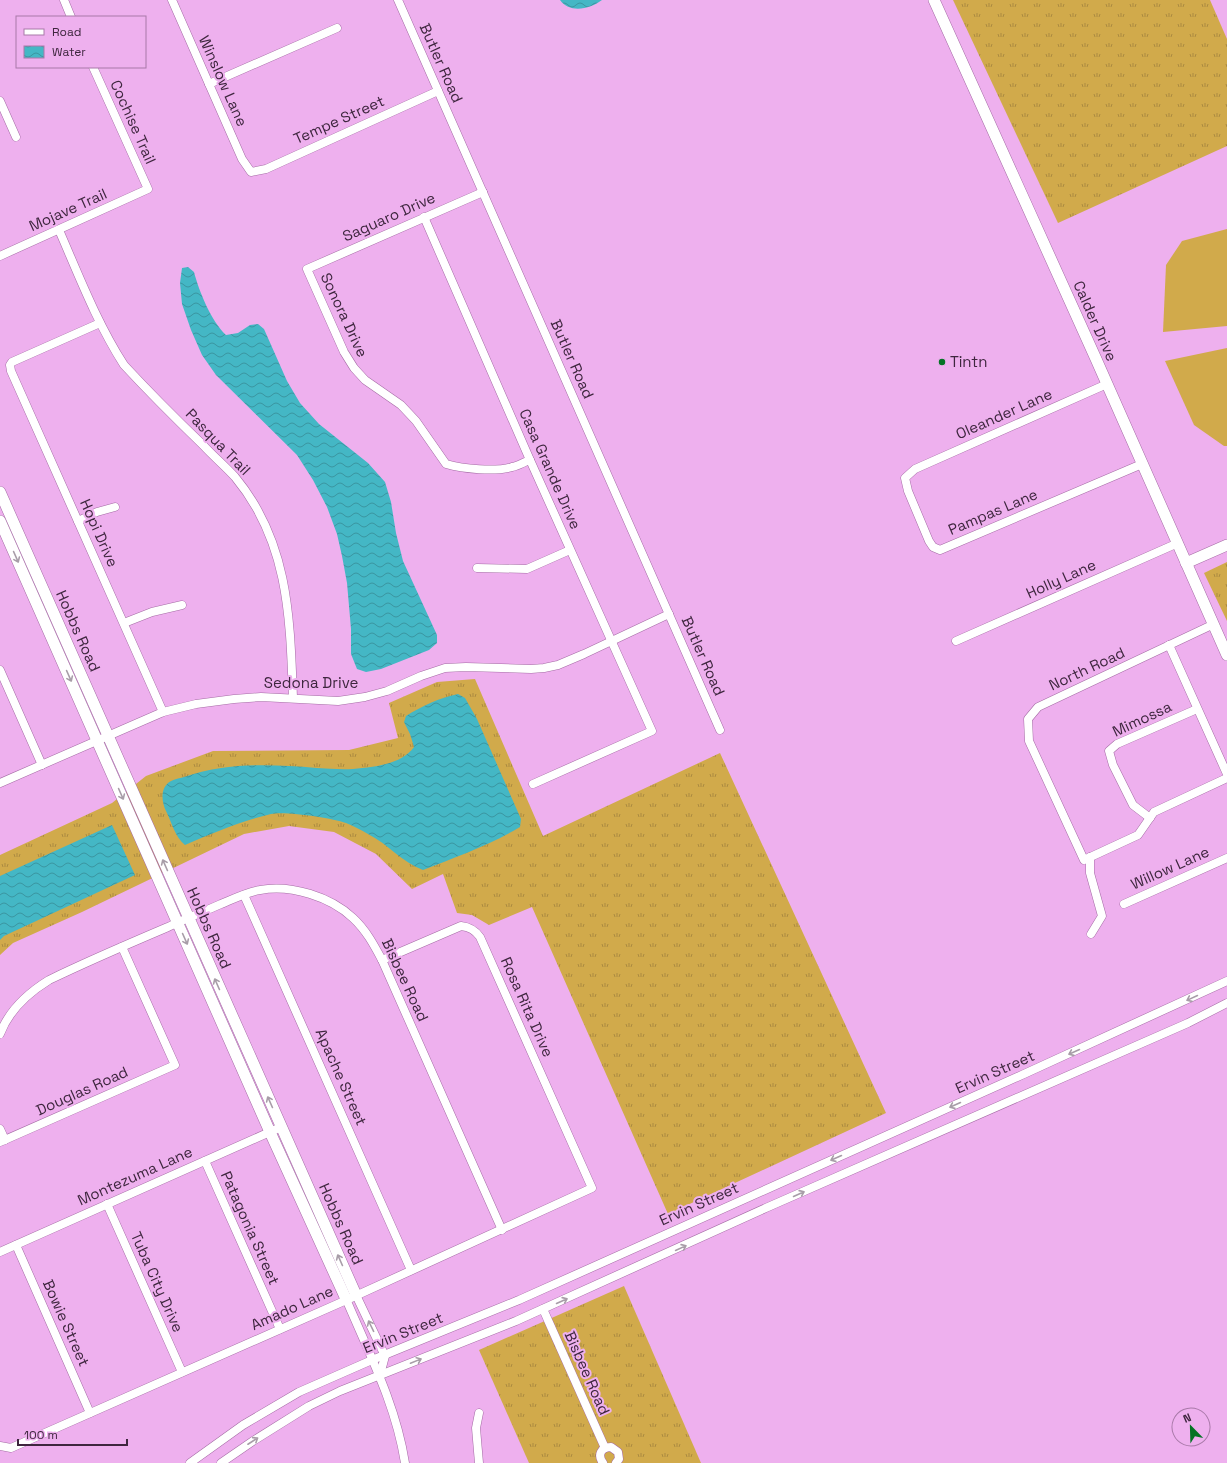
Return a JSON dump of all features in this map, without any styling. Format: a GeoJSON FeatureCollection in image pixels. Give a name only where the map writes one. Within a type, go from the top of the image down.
{"type":"FeatureCollection","features":[{"type":"Feature","properties":{"kind":"street"},"geometry":{"type":"LineString","coordinates":[[64,0],[71,16]]}},
{"type":"Feature","properties":{"kind":"street","name":"Winslow Lane"},"geometry":{"type":"LineString","coordinates":[[172,0],[242,159],[251,172]]}},
{"type":"Feature","properties":{"kind":"street","name":"Butler Road"},"geometry":{"type":"LineString","coordinates":[[398,0],[720,730]]}},
{"type":"Feature","properties":{"kind":"street","name":"Calder Drive"},"geometry":{"type":"LineString","coordinates":[[934,0],[1227,655]]}},
{"type":"Feature","properties":{"kind":"street"},"geometry":{"type":"LineString","coordinates":[[209,84],[337,28]]}},
{"type":"Feature","properties":{"kind":"street","name":"Cochise Trail"},"geometry":{"type":"LineString","coordinates":[[93,68],[148,189]]}},
{"type":"Feature","properties":{"kind":"street","name":"Tempe Street"},"geometry":{"type":"LineString","coordinates":[[251,172],[266,168],[438,91]]}},
{"type":"Feature","properties":{"kind":"street"},"geometry":{"type":"LineString","coordinates":[[0,101],[16,137]]}},
{"type":"Feature","properties":{"kind":"street","name":"Mojave Trail"},"geometry":{"type":"LineString","coordinates":[[0,256],[148,189]]}},
{"type":"Feature","properties":{"kind":"street","name":"Saguaro Drive"},"geometry":{"type":"LineString","coordinates":[[307,269],[483,192]]}},
{"type":"Feature","properties":{"kind":"street","name":"Casa Grande Drive"},"geometry":{"type":"LineString","coordinates":[[424,217],[530,460],[652,732],[533,784]]}},
{"type":"Feature","properties":{"kind":"street","name":"Pasqua Trail"},"geometry":{"type":"LineString","coordinates":[[59,230],[112,347],[138,380],[234,477],[252,500],[269,533],[285,590],[288,613],[293,698]]}},
{"type":"Feature","properties":{"kind":"street","name":"Sonora Drive"},"geometry":{"type":"LineString","coordinates":[[307,269],[344,352],[354,368],[365,380],[401,405],[427,436],[446,464],[458,468],[502,469],[513,467],[530,460]]}},
{"type":"Feature","properties":{"kind":"street","name":"Hopi Drive"},"geometry":{"type":"LineString","coordinates":[[100,323],[12,362],[10,365],[163,712]]}},
{"type":"Feature","properties":{"kind":"street","name":"Oleander Lane"},"geometry":{"type":"LineString","coordinates":[[913,471],[1107,384]]}},
{"type":"Feature","properties":{"kind":"street","name":"Pampas Lane"},"geometry":{"type":"LineString","coordinates":[[913,471],[905,478],[908,492],[929,541],[933,547],[940,550],[1142,464]]}},
{"type":"Feature","properties":{"kind":"street","name":"Hobbs Road"},"geometry":{"type":"LineString","coordinates":[[0,492],[178,922],[270,1132],[351,1297],[385,1356]]}},
{"type":"Feature","properties":{"kind":"street"},"geometry":{"type":"LineString","coordinates":[[78,521],[97,512],[114,507]]}},
{"type":"Feature","properties":{"kind":"street","name":"Hobbs Road"},"geometry":{"type":"LineString","coordinates":[[0,521],[188,918],[281,1128],[351,1297],[372,1360],[380,1375],[402,1441],[405,1463]]}},
{"type":"Feature","properties":{"kind":"street","name":"Holly Lane"},"geometry":{"type":"LineString","coordinates":[[956,641],[1178,543]]}},
{"type":"Feature","properties":{"kind":"street"},"geometry":{"type":"LineString","coordinates":[[1186,563],[1227,545]]}},
{"type":"Feature","properties":{"kind":"street"},"geometry":{"type":"LineString","coordinates":[[477,568],[527,569],[570,550]]}},
{"type":"Feature","properties":{"kind":"street"},"geometry":{"type":"LineString","coordinates":[[124,623],[152,612],[182,605]]}},
{"type":"Feature","properties":{"kind":"street","name":"Sedona Drive"},"geometry":{"type":"LineString","coordinates":[[0,783],[163,712],[196,704],[234,699],[293,698],[338,701],[365,697],[387,691],[421,676],[445,668],[544,668],[558,665],[577,657],[669,614]]}},
{"type":"Feature","properties":{"kind":"street","name":"North Road"},"geometry":{"type":"LineString","coordinates":[[1090,857],[1084,860],[1029,741],[1028,720],[1038,707],[1214,624]]}},
{"type":"Feature","properties":{"kind":"street"},"geometry":{"type":"LineString","coordinates":[[1092,934],[1102,916],[1090,873],[1090,857],[1138,835],[1154,812],[1226,774],[1169,645]]}},
{"type":"Feature","properties":{"kind":"street"},"geometry":{"type":"LineString","coordinates":[[1,673],[42,765]]}},
{"type":"Feature","properties":{"kind":"street","name":"Mimossa"},"geometry":{"type":"LineString","coordinates":[[1150,818],[1132,805],[1113,765],[1109,751],[1117,744],[1197,709]]}},
{"type":"Feature","properties":{"kind":"street","name":"Willow Lane"},"geometry":{"type":"LineString","coordinates":[[1124,904],[1227,858]]}},
{"type":"Feature","properties":{"kind":"street","name":"Bisbee Road"},"geometry":{"type":"LineString","coordinates":[[0,1034],[12,1012],[34,989],[68,971],[178,922],[260,890],[271,889],[303,892],[320,896],[352,918],[371,939],[382,960],[502,1230]]}},
{"type":"Feature","properties":{"kind":"street","name":"Apache Street"},"geometry":{"type":"LineString","coordinates":[[244,895],[411,1270]]}},
{"type":"Feature","properties":{"kind":"street","name":"Rosa Rita Drive"},"geometry":{"type":"LineString","coordinates":[[382,960],[461,926],[475,930],[480,937],[592,1188]]}},
{"type":"Feature","properties":{"kind":"street","name":"Douglas Road"},"geometry":{"type":"LineString","coordinates":[[3,1141],[174,1065],[122,947]]}},
{"type":"Feature","properties":{"kind":"street","name":"Ervin Street"},"geometry":{"type":"LineString","coordinates":[[190,1463],[243,1425],[299,1392],[372,1360],[385,1356],[519,1300],[1024,1074],[1227,981]]}},
{"type":"Feature","properties":{"kind":"street","name":"Ervin Street"},"geometry":{"type":"LineString","coordinates":[[221,1463],[309,1406],[340,1391],[543,1309],[768,1207],[1181,1026],[1227,1004]]}},
{"type":"Feature","properties":{"kind":"street","name":"Montezuma Lane"},"geometry":{"type":"LineString","coordinates":[[0,1252],[281,1128]]}},
{"type":"Feature","properties":{"kind":"street"},"geometry":{"type":"LineString","coordinates":[[0,1129],[3,1141]]}},
{"type":"Feature","properties":{"kind":"street","name":"Patagonia Street"},"geometry":{"type":"LineString","coordinates":[[205,1161],[280,1329]]}},
{"type":"Feature","properties":{"kind":"street","name":"Amado Lane"},"geometry":{"type":"LineString","coordinates":[[1,1447],[11,1448],[502,1230],[592,1188]]}},
{"type":"Feature","properties":{"kind":"street","name":"Tuba City Drive"},"geometry":{"type":"LineString","coordinates":[[107,1204],[182,1372]]}},
{"type":"Feature","properties":{"kind":"street","name":"Bowie Street"},"geometry":{"type":"LineString","coordinates":[[16,1245],[90,1412]]}},
{"type":"Feature","properties":{"kind":"street","name":"Bisbee Road"},"geometry":{"type":"LineString","coordinates":[[543,1309],[605,1448]]}},
{"type":"Feature","properties":{"kind":"street"},"geometry":{"type":"LineString","coordinates":[[380,1375],[385,1356]]}},
{"type":"Feature","properties":{"kind":"street"},"geometry":{"type":"LineString","coordinates":[[479,1413],[476,1428],[479,1463]]}},
{"type":"Feature","properties":{"kind":"street"},"geometry":{"type":"LineString","coordinates":[[603,1463],[600,1456],[602,1450],[611,1447],[616,1450],[619,1455],[616,1463]]}},
{"type":"Feature","properties":{"kind":"green space"},"geometry":{"type":"Polygon","coordinates":[[[953,0],[1210,0],[1227,39],[1227,146],[1058,223],[953,0]]]}},
{"type":"Feature","properties":{"kind":"green space"},"geometry":{"type":"Polygon","coordinates":[[[1227,229],[1227,326],[1163,332],[1166,265],[1182,241],[1227,229]]]}},
{"type":"Feature","properties":{"kind":"green space"},"geometry":{"type":"Polygon","coordinates":[[[1227,348],[1227,446],[1224,446],[1194,425],[1165,361],[1227,348]]]}},
{"type":"Feature","properties":{"kind":"green space"},"geometry":{"type":"Polygon","coordinates":[[[1227,562],[1227,621],[1204,573],[1227,562]]]}},
{"type":"Feature","properties":{"kind":"green space"},"geometry":{"type":"Polygon","coordinates":[[[475,679],[543,836],[720,753],[886,1113],[668,1214],[532,907],[489,925],[472,915],[457,913],[443,874],[412,889],[376,854],[334,832],[289,826],[244,834],[82,912],[13,943],[0,955],[0,855],[112,803],[146,776],[213,751],[349,750],[398,738],[389,703],[437,682],[475,679]]]}},
{"type":"Feature","properties":{"kind":"green space"},"geometry":{"type":"Polygon","coordinates":[[[624,1286],[701,1463],[529,1463],[479,1350],[624,1286]]]}},
{"type":"Feature","properties":{"kind":"water"},"geometry":{"type":"Polygon","coordinates":[[[560,0],[602,0],[586,8],[575,9],[564,4],[560,0]]]}},
{"type":"Feature","properties":{"kind":"water"},"geometry":{"type":"Polygon","coordinates":[[[188,267],[194,272],[206,305],[215,322],[226,335],[238,333],[250,325],[258,324],[264,329],[287,381],[300,403],[319,424],[368,463],[385,482],[391,502],[396,533],[403,561],[437,635],[437,643],[429,650],[381,669],[366,672],[357,669],[351,654],[351,629],[347,583],[342,556],[337,534],[327,507],[313,480],[297,455],[216,375],[202,355],[182,304],[180,283],[182,268],[188,267]]]}},
{"type":"Feature","properties":{"kind":"water"},"geometry":{"type":"Polygon","coordinates":[[[458,694],[465,698],[477,719],[521,819],[520,827],[485,845],[423,870],[409,863],[375,838],[352,825],[330,819],[297,814],[278,813],[249,820],[185,845],[176,834],[163,800],[165,786],[171,781],[210,770],[236,766],[263,765],[353,769],[386,764],[402,758],[414,747],[404,722],[406,716],[431,703],[458,694]]]}},
{"type":"Feature","properties":{"kind":"water"},"geometry":{"type":"Polygon","coordinates":[[[112,825],[135,875],[4,936],[0,940],[0,876],[112,825]]]}},
{"type":"Feature","properties":{"kind":"place","name":"Tintn"},"geometry":{"type":"Point","coordinates":[942,362]}}]}
